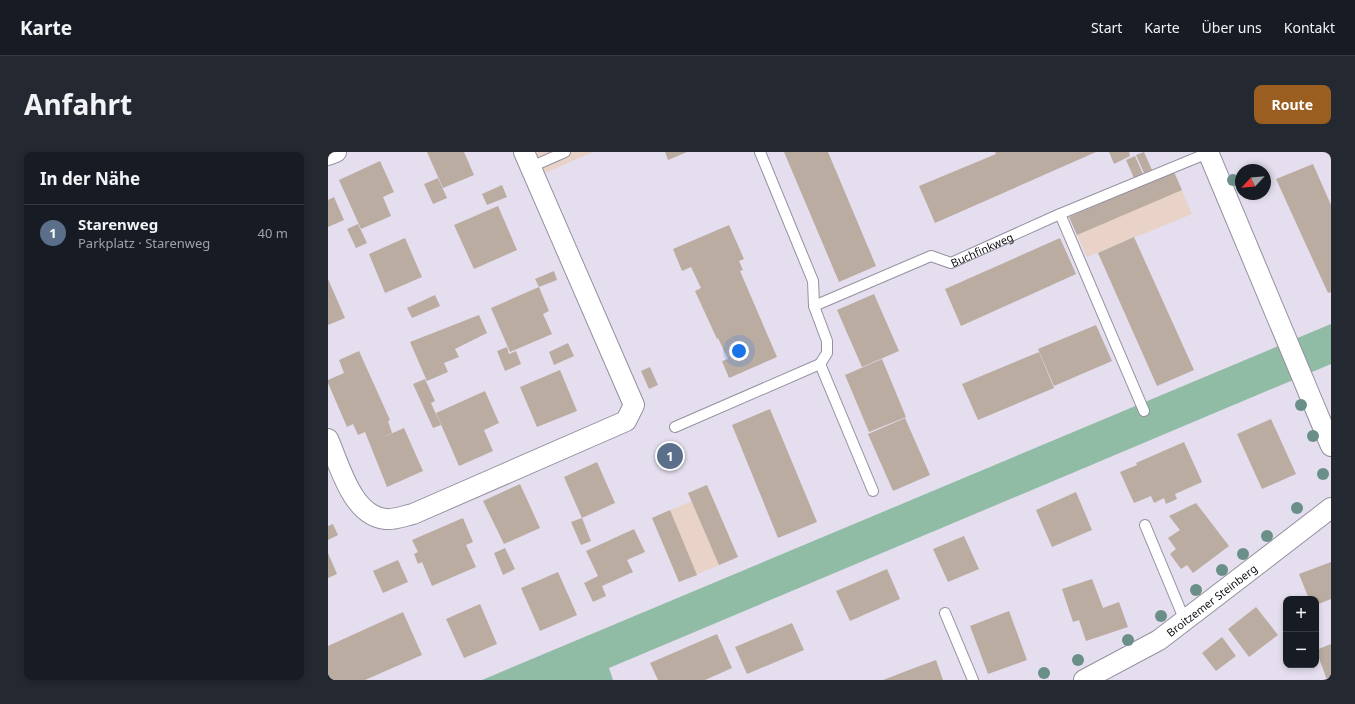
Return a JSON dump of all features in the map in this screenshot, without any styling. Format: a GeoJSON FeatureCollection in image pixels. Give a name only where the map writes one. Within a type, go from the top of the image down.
{"type":"FeatureCollection","features":[{"type":"Feature","properties":{"kind":"street"},"geometry":{"type":"LineString","coordinates":[[328,155],[336,152]]}},
{"type":"Feature","properties":{"kind":"street","name":"Buchfinkweg"},"geometry":{"type":"LineString","coordinates":[[1209,152],[1331,446]]}},
{"type":"Feature","properties":{"kind":"street"},"geometry":{"type":"LineString","coordinates":[[328,438],[356,502],[369,514],[386,519],[413,514],[626,420],[634,405],[528,159]]}},
{"type":"Feature","properties":{"kind":"street","name":"Broitzemer Steinberg"},"geometry":{"type":"LineString","coordinates":[[1084,680],[1159,640],[1331,508]]}},
{"type":"Feature","properties":{"kind":"lane"},"geometry":{"type":"LineString","coordinates":[[528,159],[565,152]]}},
{"type":"Feature","properties":{"kind":"lane"},"geometry":{"type":"LineString","coordinates":[[675,426],[820,364],[827,353],[827,341],[814,306],[813,281],[760,152]]}},
{"type":"Feature","properties":{"kind":"lane","name":"Buchfinkweg"},"geometry":{"type":"LineString","coordinates":[[814,306],[931,256],[951,263],[1060,214],[1209,152]]}},
{"type":"Feature","properties":{"kind":"lane"},"geometry":{"type":"LineString","coordinates":[[1060,214],[1144,411]]}},
{"type":"Feature","properties":{"kind":"lane"},"geometry":{"type":"LineString","coordinates":[[820,364],[873,491]]}},
{"type":"Feature","properties":{"kind":"lane"},"geometry":{"type":"LineString","coordinates":[[1145,525],[1185,621]]}},
{"type":"Feature","properties":{"kind":"lane"},"geometry":{"type":"LineString","coordinates":[[945,614],[973,680]]}},
{"type":"Feature","properties":{"kind":"shaded area"},"geometry":{"type":"Polygon","coordinates":[[[539,152],[593,152],[538,176],[530,156],[539,152]]]}},
{"type":"Feature","properties":{"kind":"shaded area"},"geometry":{"type":"Polygon","coordinates":[[[1174,172],[1192,214],[1087,257],[1069,217],[1174,172]]]}},
{"type":"Feature","properties":{"kind":"shaded area"},"geometry":{"type":"Polygon","coordinates":[[[707,485],[738,557],[679,582],[652,518],[692,501],[688,493],[707,485]]]}},
{"type":"Feature","properties":{"kind":"green space"},"geometry":{"type":"Polygon","coordinates":[[[1331,324],[1331,364],[609,668],[613,680],[482,680],[1331,324]]]}},
{"type":"Feature","properties":{"kind":"building"},"geometry":{"type":"Polygon","coordinates":[[[427,152],[464,152],[474,175],[443,188],[427,152]]]}},
{"type":"Feature","properties":{"kind":"building"},"geometry":{"type":"Polygon","coordinates":[[[665,152],[687,152],[668,160],[665,152]]]}},
{"type":"Feature","properties":{"kind":"building"},"geometry":{"type":"Polygon","coordinates":[[[784,152],[828,152],[876,266],[839,282],[784,152]]]}},
{"type":"Feature","properties":{"kind":"building"},"geometry":{"type":"Polygon","coordinates":[[[995,152],[1096,152],[935,223],[919,186],[996,154],[995,152]]]}},
{"type":"Feature","properties":{"kind":"building"},"geometry":{"type":"Polygon","coordinates":[[[1109,152],[1129,152],[1130,156],[1114,164],[1109,152]]]}},
{"type":"Feature","properties":{"kind":"building"},"geometry":{"type":"Polygon","coordinates":[[[1144,152],[1152,170],[1144,173],[1136,155],[1144,152]]]}},
{"type":"Feature","properties":{"kind":"building"},"geometry":{"type":"Polygon","coordinates":[[[1135,156],[1143,174],[1134,178],[1126,160],[1135,156]]]}},
{"type":"Feature","properties":{"kind":"building"},"geometry":{"type":"Polygon","coordinates":[[[380,161],[394,192],[383,197],[391,216],[361,229],[339,180],[380,161]]]}},
{"type":"Feature","properties":{"kind":"building"},"geometry":{"type":"Polygon","coordinates":[[[1313,164],[1331,205],[1331,292],[1328,293],[1276,179],[1313,164]]]}},
{"type":"Feature","properties":{"kind":"building"},"geometry":{"type":"Polygon","coordinates":[[[1174,172],[1182,190],[1077,235],[1069,217],[1174,172]]]}},
{"type":"Feature","properties":{"kind":"building"},"geometry":{"type":"Polygon","coordinates":[[[438,178],[447,198],[433,204],[424,184],[438,178]]]}},
{"type":"Feature","properties":{"kind":"building"},"geometry":{"type":"Polygon","coordinates":[[[502,185],[507,197],[487,205],[482,194],[502,185]]]}},
{"type":"Feature","properties":{"kind":"building"},"geometry":{"type":"Polygon","coordinates":[[[334,197],[344,220],[328,227],[328,200],[334,197]]]}},
{"type":"Feature","properties":{"kind":"building"},"geometry":{"type":"Polygon","coordinates":[[[498,206],[517,250],[474,269],[454,225],[498,206]]]}},
{"type":"Feature","properties":{"kind":"building"},"geometry":{"type":"Polygon","coordinates":[[[358,224],[367,243],[356,248],[347,229],[358,224]]]}},
{"type":"Feature","properties":{"kind":"building"},"geometry":{"type":"Polygon","coordinates":[[[729,225],[744,259],[739,261],[743,270],[740,271],[777,357],[729,378],[722,361],[728,359],[695,291],[701,288],[691,267],[682,271],[673,249],[729,225]]]}},
{"type":"Feature","properties":{"kind":"building"},"geometry":{"type":"Polygon","coordinates":[[[1134,237],[1194,370],[1157,386],[1098,253],[1134,237]]]}},
{"type":"Feature","properties":{"kind":"building"},"geometry":{"type":"Polygon","coordinates":[[[405,238],[422,277],[385,293],[369,254],[405,238]]]}},
{"type":"Feature","properties":{"kind":"building"},"geometry":{"type":"Polygon","coordinates":[[[1060,238],[1076,274],[961,326],[945,289],[1060,238]]]}},
{"type":"Feature","properties":{"kind":"building"},"geometry":{"type":"Polygon","coordinates":[[[554,271],[557,280],[539,287],[535,279],[554,271]]]}},
{"type":"Feature","properties":{"kind":"building"},"geometry":{"type":"Polygon","coordinates":[[[328,279],[345,318],[328,325],[328,279]]]}},
{"type":"Feature","properties":{"kind":"building"},"geometry":{"type":"Polygon","coordinates":[[[539,287],[549,311],[543,314],[552,334],[510,352],[491,308],[539,287]]]}},
{"type":"Feature","properties":{"kind":"building"},"geometry":{"type":"Polygon","coordinates":[[[874,294],[899,351],[862,367],[837,310],[874,294]]]}},
{"type":"Feature","properties":{"kind":"building"},"geometry":{"type":"Polygon","coordinates":[[[435,295],[440,306],[412,318],[407,308],[435,295]]]}},
{"type":"Feature","properties":{"kind":"building"},"geometry":{"type":"Polygon","coordinates":[[[479,315],[487,333],[455,349],[459,357],[444,363],[448,372],[427,381],[410,342],[479,315]]]}},
{"type":"Feature","properties":{"kind":"building"},"geometry":{"type":"Polygon","coordinates":[[[1096,325],[1112,361],[1054,386],[1038,349],[1096,325]]]}},
{"type":"Feature","properties":{"kind":"building"},"geometry":{"type":"Polygon","coordinates":[[[568,343],[574,356],[554,365],[549,352],[568,343]]]}},
{"type":"Feature","properties":{"kind":"building"},"geometry":{"type":"Polygon","coordinates":[[[507,347],[509,354],[516,351],[521,364],[505,371],[497,351],[507,347]]]}},
{"type":"Feature","properties":{"kind":"building"},"geometry":{"type":"Polygon","coordinates":[[[359,351],[390,420],[388,421],[392,433],[377,440],[404,428],[423,471],[387,487],[365,432],[358,435],[353,424],[347,427],[328,383],[328,380],[344,373],[339,360],[359,351]]]}},
{"type":"Feature","properties":{"kind":"building"},"geometry":{"type":"Polygon","coordinates":[[[1039,352],[1054,388],[978,420],[962,384],[1039,352]]]}},
{"type":"Feature","properties":{"kind":"building"},"geometry":{"type":"Polygon","coordinates":[[[882,359],[906,417],[869,432],[845,375],[882,359]]]}},
{"type":"Feature","properties":{"kind":"building"},"geometry":{"type":"Polygon","coordinates":[[[650,367],[658,385],[649,389],[641,371],[650,367]]]}},
{"type":"Feature","properties":{"kind":"building"},"geometry":{"type":"Polygon","coordinates":[[[560,370],[577,411],[537,427],[520,387],[560,370]]]}},
{"type":"Feature","properties":{"kind":"building"},"geometry":{"type":"Polygon","coordinates":[[[425,379],[435,401],[431,403],[441,425],[433,428],[413,384],[425,379]]]}},
{"type":"Feature","properties":{"kind":"building"},"geometry":{"type":"Polygon","coordinates":[[[485,391],[499,423],[484,430],[493,451],[459,466],[436,413],[485,391]]]}},
{"type":"Feature","properties":{"kind":"building"},"geometry":{"type":"Polygon","coordinates":[[[770,409],[817,522],[778,538],[732,425],[770,409]]]}},
{"type":"Feature","properties":{"kind":"building"},"geometry":{"type":"Polygon","coordinates":[[[905,418],[930,475],[893,491],[868,434],[905,418]]]}},
{"type":"Feature","properties":{"kind":"building"},"geometry":{"type":"Polygon","coordinates":[[[1271,419],[1296,474],[1262,489],[1237,434],[1271,419]]]}},
{"type":"Feature","properties":{"kind":"building"},"geometry":{"type":"Polygon","coordinates":[[[1184,442],[1202,482],[1175,494],[1177,499],[1166,504],[1164,498],[1154,503],[1151,496],[1134,503],[1120,472],[1137,465],[1136,463],[1184,442]]]}},
{"type":"Feature","properties":{"kind":"building"},"geometry":{"type":"Polygon","coordinates":[[[597,462],[615,503],[582,518],[564,477],[597,462]]]}},
{"type":"Feature","properties":{"kind":"building"},"geometry":{"type":"Polygon","coordinates":[[[520,484],[540,528],[504,544],[483,501],[520,484]]]}},
{"type":"Feature","properties":{"kind":"building"},"geometry":{"type":"Polygon","coordinates":[[[707,485],[738,557],[719,565],[688,493],[707,485]]]}},
{"type":"Feature","properties":{"kind":"building"},"geometry":{"type":"Polygon","coordinates":[[[1076,492],[1092,530],[1052,547],[1036,510],[1076,492]]]}},
{"type":"Feature","properties":{"kind":"building"},"geometry":{"type":"Polygon","coordinates":[[[1196,503],[1229,546],[1193,573],[1187,565],[1181,569],[1170,554],[1176,549],[1168,538],[1180,530],[1169,516],[1196,503]]]}},
{"type":"Feature","properties":{"kind":"building"},"geometry":{"type":"Polygon","coordinates":[[[670,510],[697,575],[679,582],[652,518],[670,510]]]}},
{"type":"Feature","properties":{"kind":"building"},"geometry":{"type":"Polygon","coordinates":[[[463,518],[473,542],[466,545],[476,567],[432,586],[422,562],[418,564],[414,554],[418,552],[412,540],[463,518]]]}},
{"type":"Feature","properties":{"kind":"building"},"geometry":{"type":"Polygon","coordinates":[[[582,518],[591,541],[581,545],[571,522],[582,518]]]}},
{"type":"Feature","properties":{"kind":"building"},"geometry":{"type":"Polygon","coordinates":[[[333,524],[338,535],[328,540],[328,526],[333,524]]]}},
{"type":"Feature","properties":{"kind":"building"},"geometry":{"type":"Polygon","coordinates":[[[634,529],[645,552],[627,560],[633,572],[602,586],[606,596],[593,602],[584,583],[598,576],[586,551],[634,529]]]}},
{"type":"Feature","properties":{"kind":"building"},"geometry":{"type":"Polygon","coordinates":[[[964,536],[979,569],[948,582],[933,549],[964,536]]]}},
{"type":"Feature","properties":{"kind":"building"},"geometry":{"type":"Polygon","coordinates":[[[505,548],[515,569],[503,575],[494,553],[505,548]]]}},
{"type":"Feature","properties":{"kind":"building"},"geometry":{"type":"Polygon","coordinates":[[[328,553],[337,574],[328,578],[328,553]]]}},
{"type":"Feature","properties":{"kind":"building"},"geometry":{"type":"Polygon","coordinates":[[[398,560],[408,582],[383,593],[373,571],[398,560]]]}},
{"type":"Feature","properties":{"kind":"building"},"geometry":{"type":"Polygon","coordinates":[[[1331,562],[1331,599],[1319,604],[1319,596],[1308,596],[1299,574],[1331,562]]]}},
{"type":"Feature","properties":{"kind":"building"},"geometry":{"type":"Polygon","coordinates":[[[887,569],[900,599],[850,621],[836,591],[887,569]]]}},
{"type":"Feature","properties":{"kind":"building"},"geometry":{"type":"Polygon","coordinates":[[[558,572],[577,615],[540,631],[521,588],[558,572]]]}},
{"type":"Feature","properties":{"kind":"building"},"geometry":{"type":"Polygon","coordinates":[[[1092,579],[1103,608],[1119,602],[1128,627],[1086,641],[1079,620],[1073,622],[1062,589],[1092,579]]]}},
{"type":"Feature","properties":{"kind":"building"},"geometry":{"type":"Polygon","coordinates":[[[480,604],[497,644],[464,658],[446,619],[480,604]]]}},
{"type":"Feature","properties":{"kind":"building"},"geometry":{"type":"Polygon","coordinates":[[[1256,607],[1278,635],[1249,657],[1228,629],[1256,607]]]}},
{"type":"Feature","properties":{"kind":"building"},"geometry":{"type":"Polygon","coordinates":[[[1009,611],[1027,660],[988,674],[970,626],[1009,611]]]}},
{"type":"Feature","properties":{"kind":"building"},"geometry":{"type":"Polygon","coordinates":[[[403,612],[422,655],[365,680],[328,680],[328,646],[403,612]]]}},
{"type":"Feature","properties":{"kind":"building"},"geometry":{"type":"Polygon","coordinates":[[[792,623],[804,650],[747,674],[735,647],[792,623]]]}},
{"type":"Feature","properties":{"kind":"building"},"geometry":{"type":"Polygon","coordinates":[[[717,634],[732,668],[705,680],[658,680],[650,663],[717,634]]]}},
{"type":"Feature","properties":{"kind":"building"},"geometry":{"type":"Polygon","coordinates":[[[1222,637],[1236,656],[1216,671],[1202,653],[1222,637]]]}},
{"type":"Feature","properties":{"kind":"building"},"geometry":{"type":"Polygon","coordinates":[[[1331,644],[1331,680],[1327,680],[1319,658],[1319,649],[1331,644]]]}},
{"type":"Feature","properties":{"kind":"building"},"geometry":{"type":"Polygon","coordinates":[[[936,660],[943,680],[883,680],[909,670],[936,660]]]}},
{"type":"Feature","properties":{"kind":"place","name":"Starenweg"},"geometry":{"type":"Point","coordinates":[670,456]}}]}
